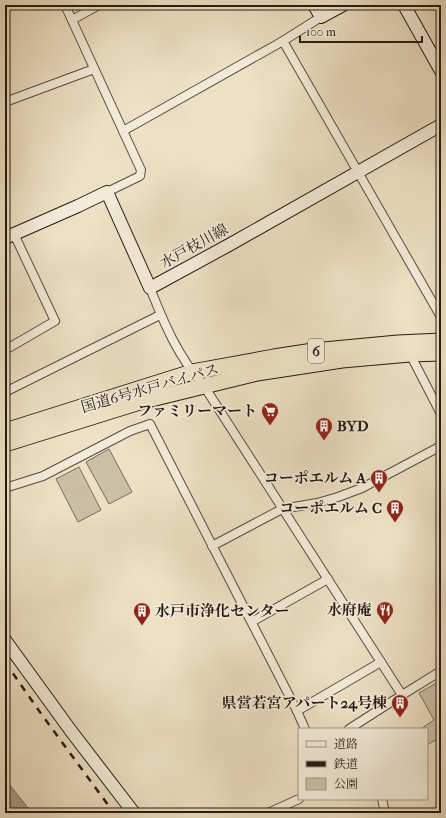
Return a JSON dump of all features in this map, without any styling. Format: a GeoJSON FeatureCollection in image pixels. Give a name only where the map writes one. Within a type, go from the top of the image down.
{"type":"FeatureCollection","features":[{"type":"Feature","properties":{"kind":"highway","name":"国道6号水戸バイパス"},"geometry":{"type":"LineString","coordinates":[[5,431],[192,372],[313,351],[398,343],[441,341]]}},
{"type":"Feature","properties":{"kind":"highway","name":"国道6号水戸バイパス"},"geometry":{"type":"LineString","coordinates":[[5,444],[143,401],[257,373],[309,364],[410,354],[441,354]]}},
{"type":"Feature","properties":{"kind":"main road"},"geometry":{"type":"LineString","coordinates":[[314,5],[321,17],[343,5]]}},
{"type":"Feature","properties":{"kind":"main road"},"geometry":{"type":"LineString","coordinates":[[404,5],[441,71]]}},
{"type":"Feature","properties":{"kind":"main road","name":"水戸枝川線"},"geometry":{"type":"LineString","coordinates":[[107,192],[150,288],[229,246],[441,125]]}},
{"type":"Feature","properties":{"kind":"main road"},"geometry":{"type":"LineString","coordinates":[[10,236],[107,192]]}},
{"type":"Feature","properties":{"kind":"main road"},"geometry":{"type":"LineString","coordinates":[[5,640],[62,719],[134,813]]}},
{"type":"Feature","properties":{"kind":"street"},"geometry":{"type":"LineString","coordinates":[[65,5],[141,170],[140,176],[107,192]]}},
{"type":"Feature","properties":{"kind":"street"},"geometry":{"type":"LineString","coordinates":[[72,20],[99,5]]}},
{"type":"Feature","properties":{"kind":"street"},"geometry":{"type":"LineString","coordinates":[[123,131],[321,17]]}},
{"type":"Feature","properties":{"kind":"street"},"geometry":{"type":"LineString","coordinates":[[283,40],[441,317]]}},
{"type":"Feature","properties":{"kind":"street"},"geometry":{"type":"LineString","coordinates":[[5,102],[94,69]]}},
{"type":"Feature","properties":{"kind":"street"},"geometry":{"type":"LineString","coordinates":[[5,350],[54,321],[10,236]]}},
{"type":"Feature","properties":{"kind":"street"},"geometry":{"type":"LineString","coordinates":[[150,288],[160,315],[176,348],[192,372],[204,386],[402,694]]}},
{"type":"Feature","properties":{"kind":"street"},"geometry":{"type":"LineString","coordinates":[[5,392],[160,315]]}},
{"type":"Feature","properties":{"kind":"street"},"geometry":{"type":"LineString","coordinates":[[410,354],[441,414]]}},
{"type":"Feature","properties":{"kind":"street"},"geometry":{"type":"LineString","coordinates":[[5,488],[43,476],[130,431],[150,424],[297,710],[305,728]]}},
{"type":"Feature","properties":{"kind":"street"},"geometry":{"type":"LineString","coordinates":[[212,546],[282,509],[317,503],[362,488],[441,446]]}},
{"type":"Feature","properties":{"kind":"street"},"geometry":{"type":"LineString","coordinates":[[255,620],[328,579]]}},
{"type":"Feature","properties":{"kind":"street"},"geometry":{"type":"LineString","coordinates":[[297,710],[381,662]]}},
{"type":"Feature","properties":{"kind":"street"},"geometry":{"type":"LineString","coordinates":[[349,728],[441,671]]}},
{"type":"Feature","properties":{"kind":"street"},"geometry":{"type":"LineString","coordinates":[[272,812],[298,799]]}},
{"type":"Feature","properties":{"kind":"street"},"geometry":{"type":"LineString","coordinates":[[382,800],[385,813]]}},
{"type":"Feature","properties":{"kind":"green space"},"geometry":{"type":"Polygon","coordinates":[[[109,449],[132,492],[109,504],[86,462],[109,449]]]}},
{"type":"Feature","properties":{"kind":"green space"},"geometry":{"type":"Polygon","coordinates":[[[79,467],[101,510],[78,522],[56,479],[79,467]]]}},
{"type":"Feature","properties":{"kind":"green space"},"geometry":{"type":"Polygon","coordinates":[[[440,681],[441,737],[428,744],[428,728],[422,728],[434,720],[419,693],[440,681]]]}},
{"type":"Feature","properties":{"kind":"shaded area"},"geometry":{"type":"Polygon","coordinates":[[[5,779],[32,813],[12,813],[5,804],[5,779]]]}},
{"type":"Feature","properties":{"kind":"railway"},"geometry":{"type":"LineString","coordinates":[[5,662],[114,813]]}},
{"type":"Feature","properties":{"kind":"place","name":"ファミリーマート"},"geometry":{"type":"Point","coordinates":[270,426]}},
{"type":"Feature","properties":{"kind":"place","name":"BYD"},"geometry":{"type":"Point","coordinates":[324,441]}},
{"type":"Feature","properties":{"kind":"place","name":"コーポエルム A"},"geometry":{"type":"Point","coordinates":[379,493]}},
{"type":"Feature","properties":{"kind":"place","name":"コーポエルム C"},"geometry":{"type":"Point","coordinates":[395,523]}},
{"type":"Feature","properties":{"kind":"place","name":"水府庵"},"geometry":{"type":"Point","coordinates":[385,625]}},
{"type":"Feature","properties":{"kind":"place","name":"水戸市浄化センター"},"geometry":{"type":"Point","coordinates":[142,626]}},
{"type":"Feature","properties":{"kind":"place","name":"県営若宮アパート24号棟"},"geometry":{"type":"Point","coordinates":[400,718]}}]}
